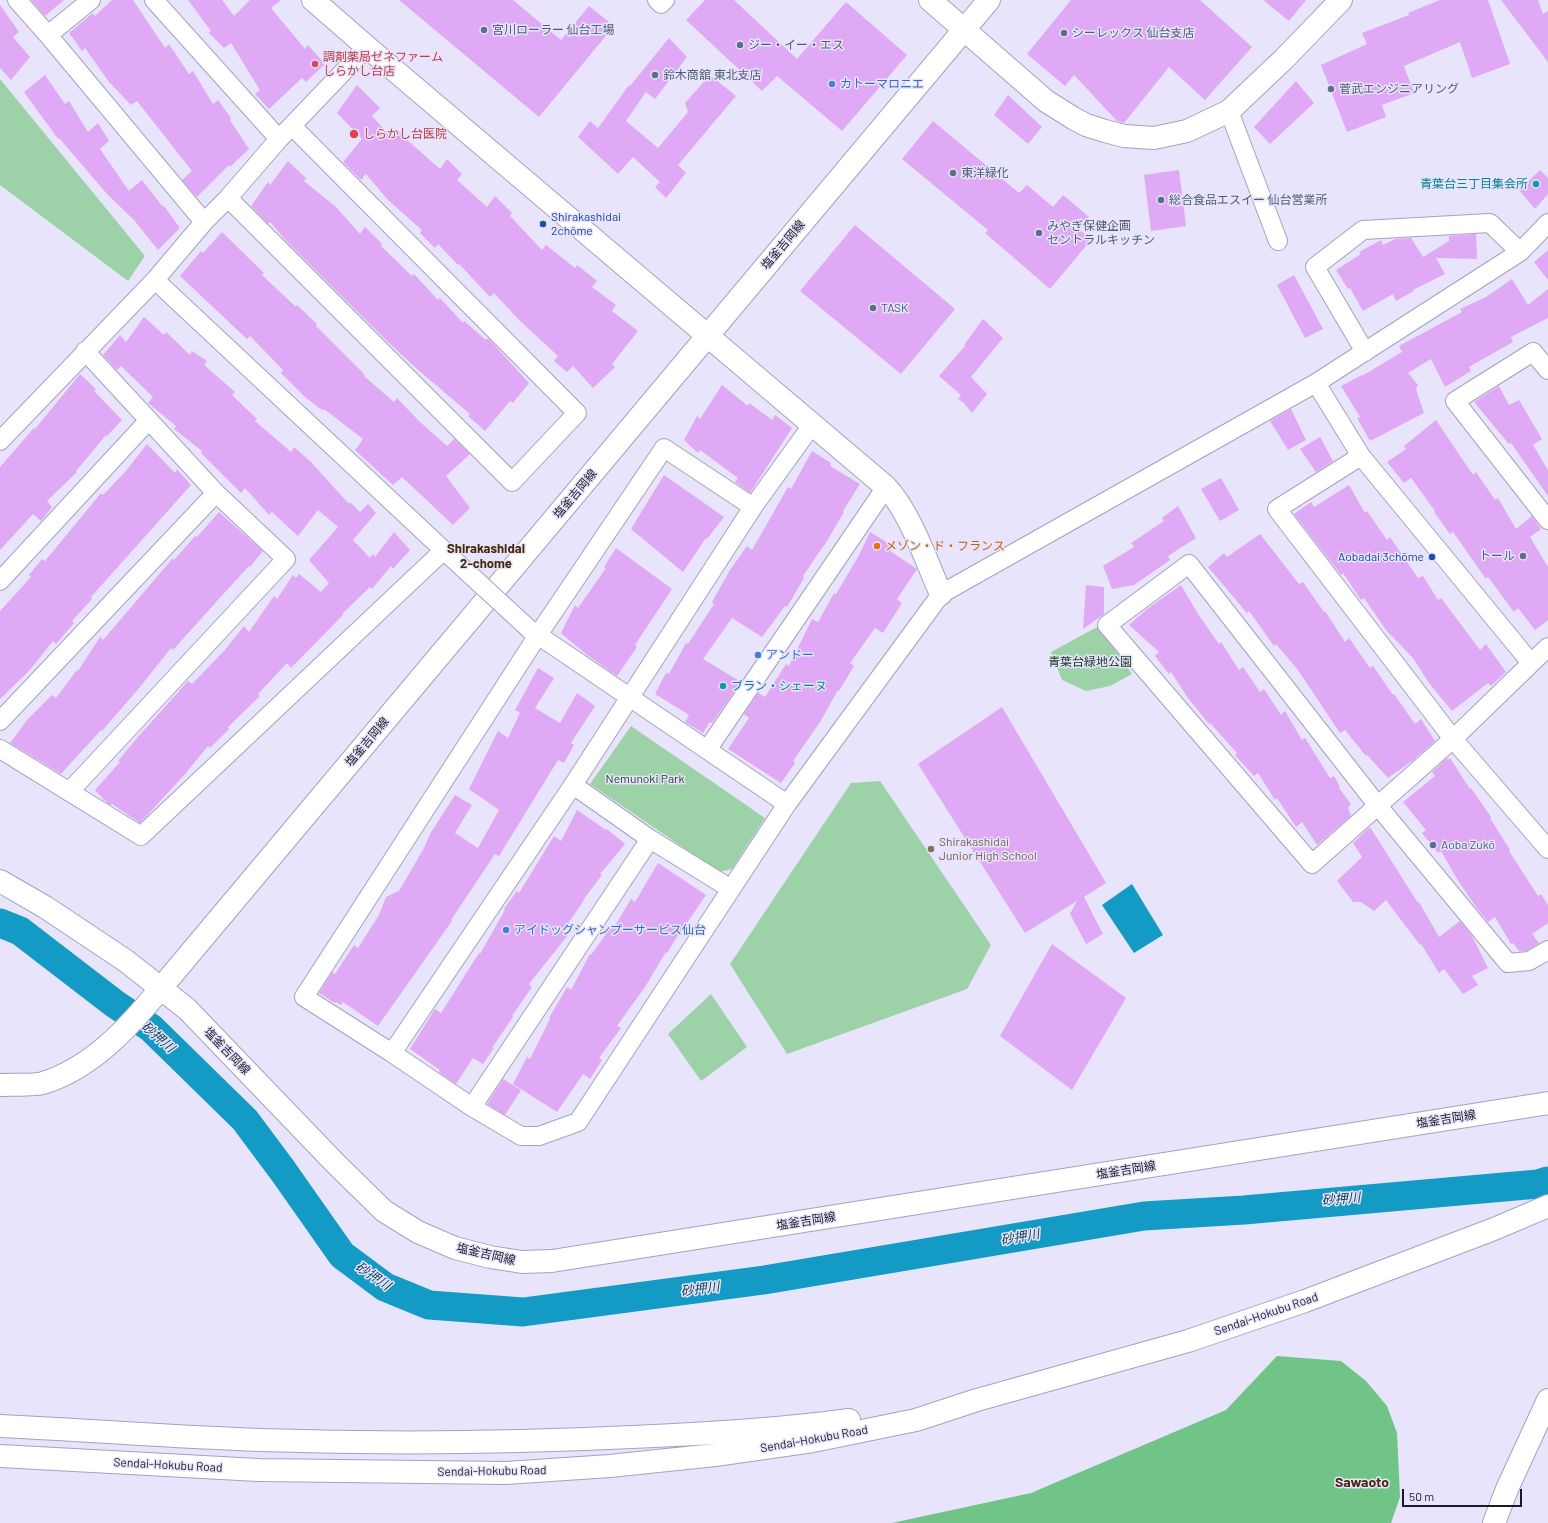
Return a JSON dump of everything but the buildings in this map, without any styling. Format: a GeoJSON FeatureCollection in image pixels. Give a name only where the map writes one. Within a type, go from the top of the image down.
{"type":"FeatureCollection","features":[{"type":"Feature","properties":{"kind":"main road"},"geometry":{"type":"LineString","coordinates":[[313,0],[707,336],[886,486],[896,497],[906,515],[940,594]]}},
{"type":"Feature","properties":{"kind":"main road"},"geometry":{"type":"LineString","coordinates":[[930,0],[1046,101],[1073,118],[1086,125],[1124,136],[1154,138],[1187,131],[1229,111],[1284,59],[1341,0]]}},
{"type":"Feature","properties":{"kind":"main road","name":"塩釜吉岡線"},"geometry":{"type":"LineString","coordinates":[[161,988],[964,29],[990,0]]}},
{"type":"Feature","properties":{"kind":"main road","name":"塩釜吉岡線"},"geometry":{"type":"LineString","coordinates":[[0,881],[52,911],[126,961],[187,1009],[335,1163],[384,1211],[418,1232],[454,1248],[490,1257],[522,1262],[552,1262],[1548,1103]]}},
{"type":"Feature","properties":{"kind":"main road"},"geometry":{"type":"LineString","coordinates":[[0,1085],[42,1083],[78,1068],[125,1030],[161,988]]}},
{"type":"Feature","properties":{"kind":"main road","name":"Sendai-Hokubu Road"},"geometry":{"type":"LineString","coordinates":[[0,1456],[258,1470],[506,1473],[610,1466],[708,1456],[813,1441],[916,1420],[977,1400],[1188,1341],[1305,1301],[1420,1258],[1548,1206]]}},
{"type":"Feature","properties":{"kind":"main road","name":"Sendai-Hokubu Road"},"geometry":{"type":"LineString","coordinates":[[0,1426],[259,1440],[508,1442],[712,1434],[810,1425],[977,1400]]}},
{"type":"Feature","properties":{"kind":"main road"},"geometry":{"type":"LineString","coordinates":[[1494,1523],[1507,1489],[1548,1400]]}},
{"type":"Feature","properties":{"kind":"street"},"geometry":{"type":"LineString","coordinates":[[17,0],[204,222]]}},
{"type":"Feature","properties":{"kind":"street"},"geometry":{"type":"LineString","coordinates":[[48,36],[92,0]]}},
{"type":"Feature","properties":{"kind":"street"},"geometry":{"type":"LineString","coordinates":[[154,0],[279,139]]}},
{"type":"Feature","properties":{"kind":"street"},"geometry":{"type":"LineString","coordinates":[[657,0],[661,4],[664,0]]}},
{"type":"Feature","properties":{"kind":"street"},"geometry":{"type":"LineString","coordinates":[[0,441],[155,280],[204,222],[228,198],[279,139],[367,47]]}},
{"type":"Feature","properties":{"kind":"street"},"geometry":{"type":"LineString","coordinates":[[1229,111],[1278,241]]}},
{"type":"Feature","properties":{"kind":"street"},"geometry":{"type":"LineString","coordinates":[[228,198],[512,482],[576,413],[292,126]]}},
{"type":"Feature","properties":{"kind":"street"},"geometry":{"type":"LineString","coordinates":[[1365,352],[1315,267],[1363,230],[1490,223],[1520,252]]}},
{"type":"Feature","properties":{"kind":"street"},"geometry":{"type":"LineString","coordinates":[[753,507],[664,448],[533,632],[304,997],[392,1053],[472,1107],[521,1136],[539,1136],[578,1122],[787,804],[940,594],[1316,383],[1520,252],[1548,223]]}},
{"type":"Feature","properties":{"kind":"street"},"geometry":{"type":"LineString","coordinates":[[155,280],[533,632],[787,804]]}},
{"type":"Feature","properties":{"kind":"street"},"geometry":{"type":"LineString","coordinates":[[69,792],[286,559],[216,493],[85,351]]}},
{"type":"Feature","properties":{"kind":"street"},"geometry":{"type":"LineString","coordinates":[[1548,370],[1533,352],[1455,401],[1548,520]]}},
{"type":"Feature","properties":{"kind":"street"},"geometry":{"type":"LineString","coordinates":[[1316,383],[1361,456],[1531,663]]}},
{"type":"Feature","properties":{"kind":"street"},"geometry":{"type":"LineString","coordinates":[[0,581],[149,420]]}},
{"type":"Feature","properties":{"kind":"street"},"geometry":{"type":"LineString","coordinates":[[392,1053],[573,785],[753,507],[812,425]]}},
{"type":"Feature","properties":{"kind":"street"},"geometry":{"type":"LineString","coordinates":[[1361,456],[1277,510],[1453,739],[1548,849]]}},
{"type":"Feature","properties":{"kind":"street"},"geometry":{"type":"LineString","coordinates":[[707,750],[886,486]]}},
{"type":"Feature","properties":{"kind":"street"},"geometry":{"type":"LineString","coordinates":[[0,721],[216,493]]}},
{"type":"Feature","properties":{"kind":"street"},"geometry":{"type":"LineString","coordinates":[[0,749],[141,836],[448,554]]}},
{"type":"Feature","properties":{"kind":"street"},"geometry":{"type":"LineString","coordinates":[[1548,647],[1453,739],[1378,806],[1312,864],[1107,625],[1189,564],[1378,806],[1508,963],[1529,961],[1548,950]]}},
{"type":"Feature","properties":{"kind":"street"},"geometry":{"type":"LineString","coordinates":[[573,785],[650,838],[731,890]]}},
{"type":"Feature","properties":{"kind":"street"},"geometry":{"type":"LineString","coordinates":[[472,1107],[650,838]]}},
{"type":"Feature","properties":{"kind":"green space"},"geometry":{"type":"Polygon","coordinates":[[[0,79],[145,256],[128,281],[0,185],[0,79]]]}},
{"type":"Feature","properties":{"kind":"green space","name":"青葉台緑地公園"},"geometry":{"type":"Polygon","coordinates":[[[1099,626],[1132,674],[1110,686],[1086,691],[1062,680],[1051,652],[1099,626]]]}},
{"type":"Feature","properties":{"kind":"green space","name":"Nemunoki Park"},"geometry":{"type":"Polygon","coordinates":[[[631,726],[765,818],[732,869],[719,872],[590,784],[631,726]]]}},
{"type":"Feature","properties":{"kind":"green space"},"geometry":{"type":"Polygon","coordinates":[[[880,781],[991,945],[967,989],[787,1054],[730,964],[851,783],[880,781]]]}},
{"type":"Feature","properties":{"kind":"green space"},"geometry":{"type":"Polygon","coordinates":[[[711,994],[747,1047],[701,1081],[668,1034],[711,994]]]}},
{"type":"Feature","properties":{"kind":"green space"},"geometry":{"type":"Polygon","coordinates":[[[1277,1356],[1341,1361],[1366,1381],[1387,1406],[1397,1433],[1400,1497],[1391,1523],[892,1523],[1031,1493],[1226,1410],[1277,1356]]]}},
{"type":"Feature","properties":{"kind":"water"},"geometry":{"type":"Polygon","coordinates":[[[1132,884],[1163,935],[1134,953],[1102,905],[1132,884]]]}},
{"type":"Feature","properties":{"kind":"waterway","name":"砂押川"},"geometry":{"type":"LineString","coordinates":[[0,923],[20,931],[115,1004],[151,1028],[245,1120],[342,1255],[385,1287],[429,1305],[523,1312],[764,1280],[1144,1216],[1244,1210],[1538,1184],[1548,1181]]}},
{"type":"Feature","properties":{"kind":"place","name":"宮川ローラー 仙台工場"},"geometry":{"type":"Point","coordinates":[484,30]}},
{"type":"Feature","properties":{"kind":"place","name":"シーレックス 仙台支店"},"geometry":{"type":"Point","coordinates":[1064,33]}},
{"type":"Feature","properties":{"kind":"place","name":"ジー・イー・エス"},"geometry":{"type":"Point","coordinates":[740,45]}},
{"type":"Feature","properties":{"kind":"place","name":"調剤薬局ゼネファーム しらかし台店"},"geometry":{"type":"Point","coordinates":[315,64]}},
{"type":"Feature","properties":{"kind":"place","name":"鈴木商舘 東北支店"},"geometry":{"type":"Point","coordinates":[655,75]}},
{"type":"Feature","properties":{"kind":"place","name":"カトーマロニエ"},"geometry":{"type":"Point","coordinates":[832,84]}},
{"type":"Feature","properties":{"kind":"place","name":"菅武エンジニアリング"},"geometry":{"type":"Point","coordinates":[1331,89]}},
{"type":"Feature","properties":{"kind":"place","name":"しらかし台医院"},"geometry":{"type":"Point","coordinates":[354,134]}},
{"type":"Feature","properties":{"kind":"place","name":"東洋緑化"},"geometry":{"type":"Point","coordinates":[953,173]}},
{"type":"Feature","properties":{"kind":"place","name":"青葉台三丁目集会所"},"geometry":{"type":"Point","coordinates":[1536,184]}},
{"type":"Feature","properties":{"kind":"place","name":"総合食品エスイー 仙台営業所"},"geometry":{"type":"Point","coordinates":[1161,200]}},
{"type":"Feature","properties":{"kind":"place","name":"Shirakashidai 2chōme"},"geometry":{"type":"Point","coordinates":[543,224]}},
{"type":"Feature","properties":{"kind":"place","name":"みやぎ保健企画 セントラルキッチン"},"geometry":{"type":"Point","coordinates":[1039,233]}},
{"type":"Feature","properties":{"kind":"place","name":"TASK"},"geometry":{"type":"Point","coordinates":[873,308]}},
{"type":"Feature","properties":{"kind":"place","name":"メゾン・ド・フランス"},"geometry":{"type":"Point","coordinates":[877,546]}},
{"type":"Feature","properties":{"kind":"place","name":"トール"},"geometry":{"type":"Point","coordinates":[1523,556]}},
{"type":"Feature","properties":{"kind":"place","name":"Aobadai 3chōme"},"geometry":{"type":"Point","coordinates":[1432,557]}},
{"type":"Feature","properties":{"kind":"place","name":"アンドー"},"geometry":{"type":"Point","coordinates":[758,655]}},
{"type":"Feature","properties":{"kind":"place","name":"ブラン・シェーヌ"},"geometry":{"type":"Point","coordinates":[723,686]}},
{"type":"Feature","properties":{"kind":"place","name":"Aoba Zukō"},"geometry":{"type":"Point","coordinates":[1433,845]}},
{"type":"Feature","properties":{"kind":"place","name":"Shirakashidai Junior High School"},"geometry":{"type":"Point","coordinates":[931,849]}},
{"type":"Feature","properties":{"kind":"place","name":"アイドッグシャンプーサービス仙台"},"geometry":{"type":"Point","coordinates":[506,930]}},
{"type":"Feature","properties":{"kind":"district","name":"Shirakashidai 2-chome"},"geometry":{"type":"Point","coordinates":[486,556]}},
{"type":"Feature","properties":{"kind":"district","name":"Sawaoto"},"geometry":{"type":"Point","coordinates":[1362,1482]}}]}
